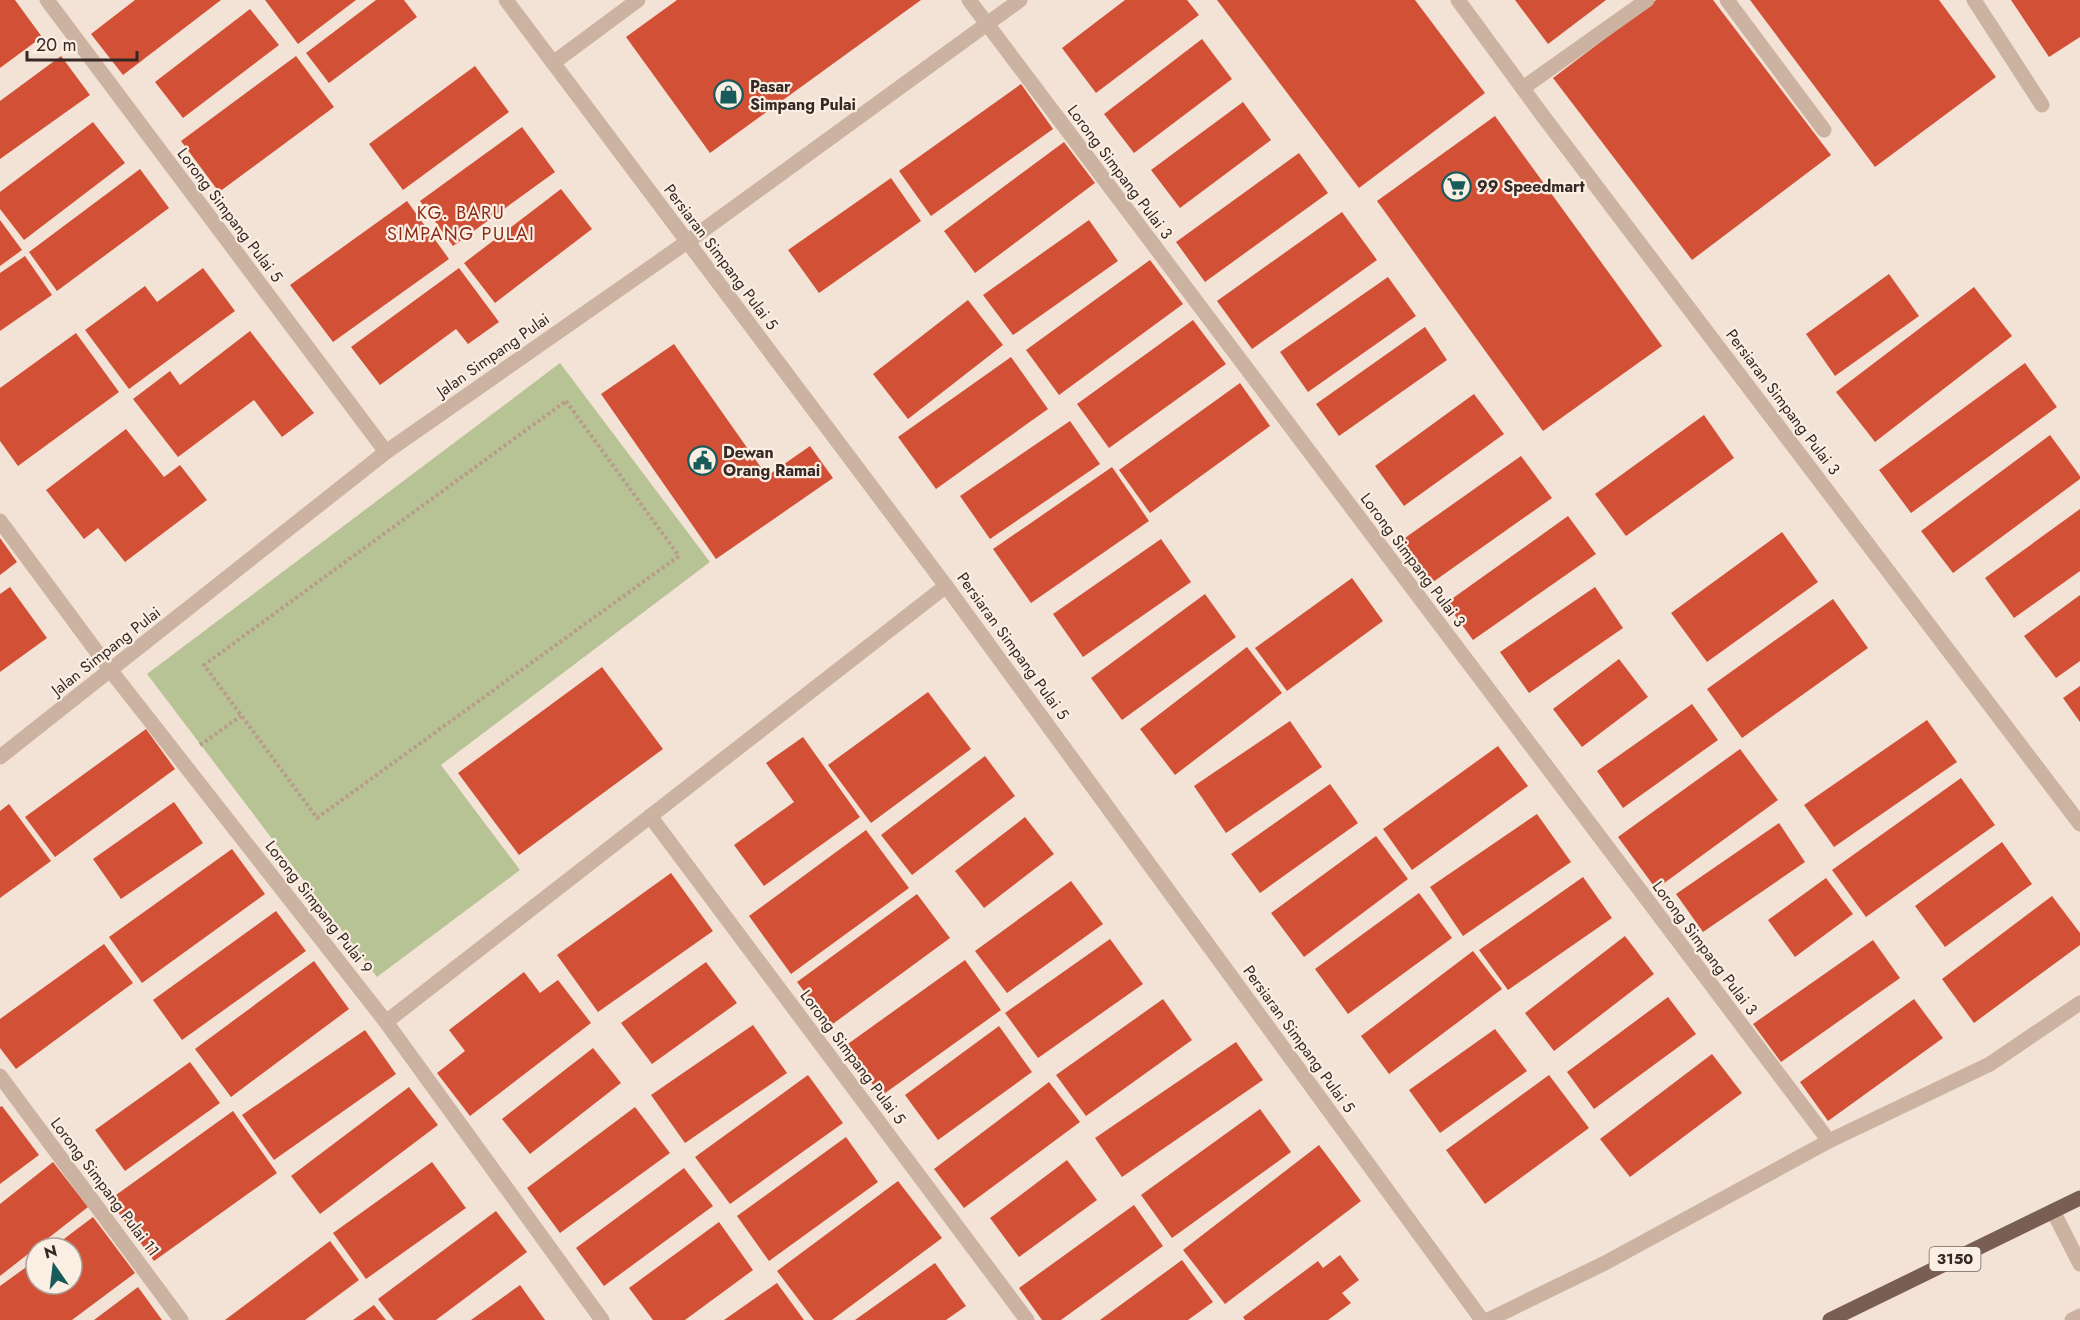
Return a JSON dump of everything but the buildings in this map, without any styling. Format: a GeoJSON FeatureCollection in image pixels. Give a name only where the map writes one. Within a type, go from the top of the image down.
{"type":"FeatureCollection","features":[{"type":"Feature","properties":{"kind":"main road","name":"3150"},"geometry":{"type":"LineString","coordinates":[[1830,1320],[2080,1198]]}},
{"type":"Feature","properties":{"kind":"street","name":"Lorong Simpang Pulai 5"},"geometry":{"type":"LineString","coordinates":[[46,0],[386,452]]}},
{"type":"Feature","properties":{"kind":"street","name":"Persiaran Simpang Pulai 5"},"geometry":{"type":"LineString","coordinates":[[506,0],[946,586],[1482,1320]]}},
{"type":"Feature","properties":{"kind":"street"},"geometry":{"type":"LineString","coordinates":[[553,63],[638,0]]}},
{"type":"Feature","properties":{"kind":"street","name":"Lorong Simpang Pulai 3"},"geometry":{"type":"LineString","coordinates":[[969,0],[1829,1141]]}},
{"type":"Feature","properties":{"kind":"street","name":"Jalan Simpang Pulai"},"geometry":{"type":"LineString","coordinates":[[0,757],[386,452],[687,242],[1020,0]]}},
{"type":"Feature","properties":{"kind":"street","name":"Persiaran Simpang Pulai 3"},"geometry":{"type":"LineString","coordinates":[[1458,0],[1522,88],[2080,824]]}},
{"type":"Feature","properties":{"kind":"street"},"geometry":{"type":"LineString","coordinates":[[1522,88],[1647,0]]}},
{"type":"Feature","properties":{"kind":"street"},"geometry":{"type":"LineString","coordinates":[[1727,0],[1824,130]]}},
{"type":"Feature","properties":{"kind":"street"},"geometry":{"type":"LineString","coordinates":[[1974,0],[2042,105]]}},
{"type":"Feature","properties":{"kind":"street","name":"Lorong Simpang Pulai 9"},"geometry":{"type":"LineString","coordinates":[[0,521],[111,671],[386,1022],[602,1320]]}},
{"type":"Feature","properties":{"kind":"street"},"geometry":{"type":"LineString","coordinates":[[386,1022],[946,586]]}},
{"type":"Feature","properties":{"kind":"street","name":"Lorong Simpang Pulai 5"},"geometry":{"type":"LineString","coordinates":[[650,816],[1027,1320]]}},
{"type":"Feature","properties":{"kind":"street"},"geometry":{"type":"LineString","coordinates":[[1488,1320],[1605,1263],[1829,1141],[1990,1064],[2080,1003]]}},
{"type":"Feature","properties":{"kind":"street","name":"Lorong Simpang Pulai 11"},"geometry":{"type":"LineString","coordinates":[[0,1076],[181,1320]]}},
{"type":"Feature","properties":{"kind":"street"},"geometry":{"type":"LineString","coordinates":[[2053,1211],[2080,1264]]}},
{"type":"Feature","properties":{"kind":"street"},"geometry":{"type":"LineString","coordinates":[[2072,1320],[2080,1316]]}},
{"type":"Feature","properties":{"kind":"path"},"geometry":{"type":"LineString","coordinates":[[566,401],[679,555],[317,818],[241,716],[204,665],[566,401]]}},
{"type":"Feature","properties":{"kind":"path"},"geometry":{"type":"LineString","coordinates":[[180,759],[241,716]]}},
{"type":"Feature","properties":{"kind":"green space"},"geometry":{"type":"Polygon","coordinates":[[[560,363],[710,562],[441,765],[520,870],[377,977],[147,674],[560,363]]]}},
{"type":"Feature","properties":{"kind":"place","name":"Pasar Simpang Pulai"},"geometry":{"type":"Point","coordinates":[729,95]}},
{"type":"Feature","properties":{"kind":"place","name":"99 Speedmart"},"geometry":{"type":"Point","coordinates":[1456,186]}},
{"type":"Feature","properties":{"kind":"place","name":"Dewan Orang Ramai"},"geometry":{"type":"Point","coordinates":[702,461]}},
{"type":"Feature","properties":{"kind":"district","name":"KG. BARU SIMPANG PULAI"},"geometry":{"type":"Point","coordinates":[461,223]}}]}
